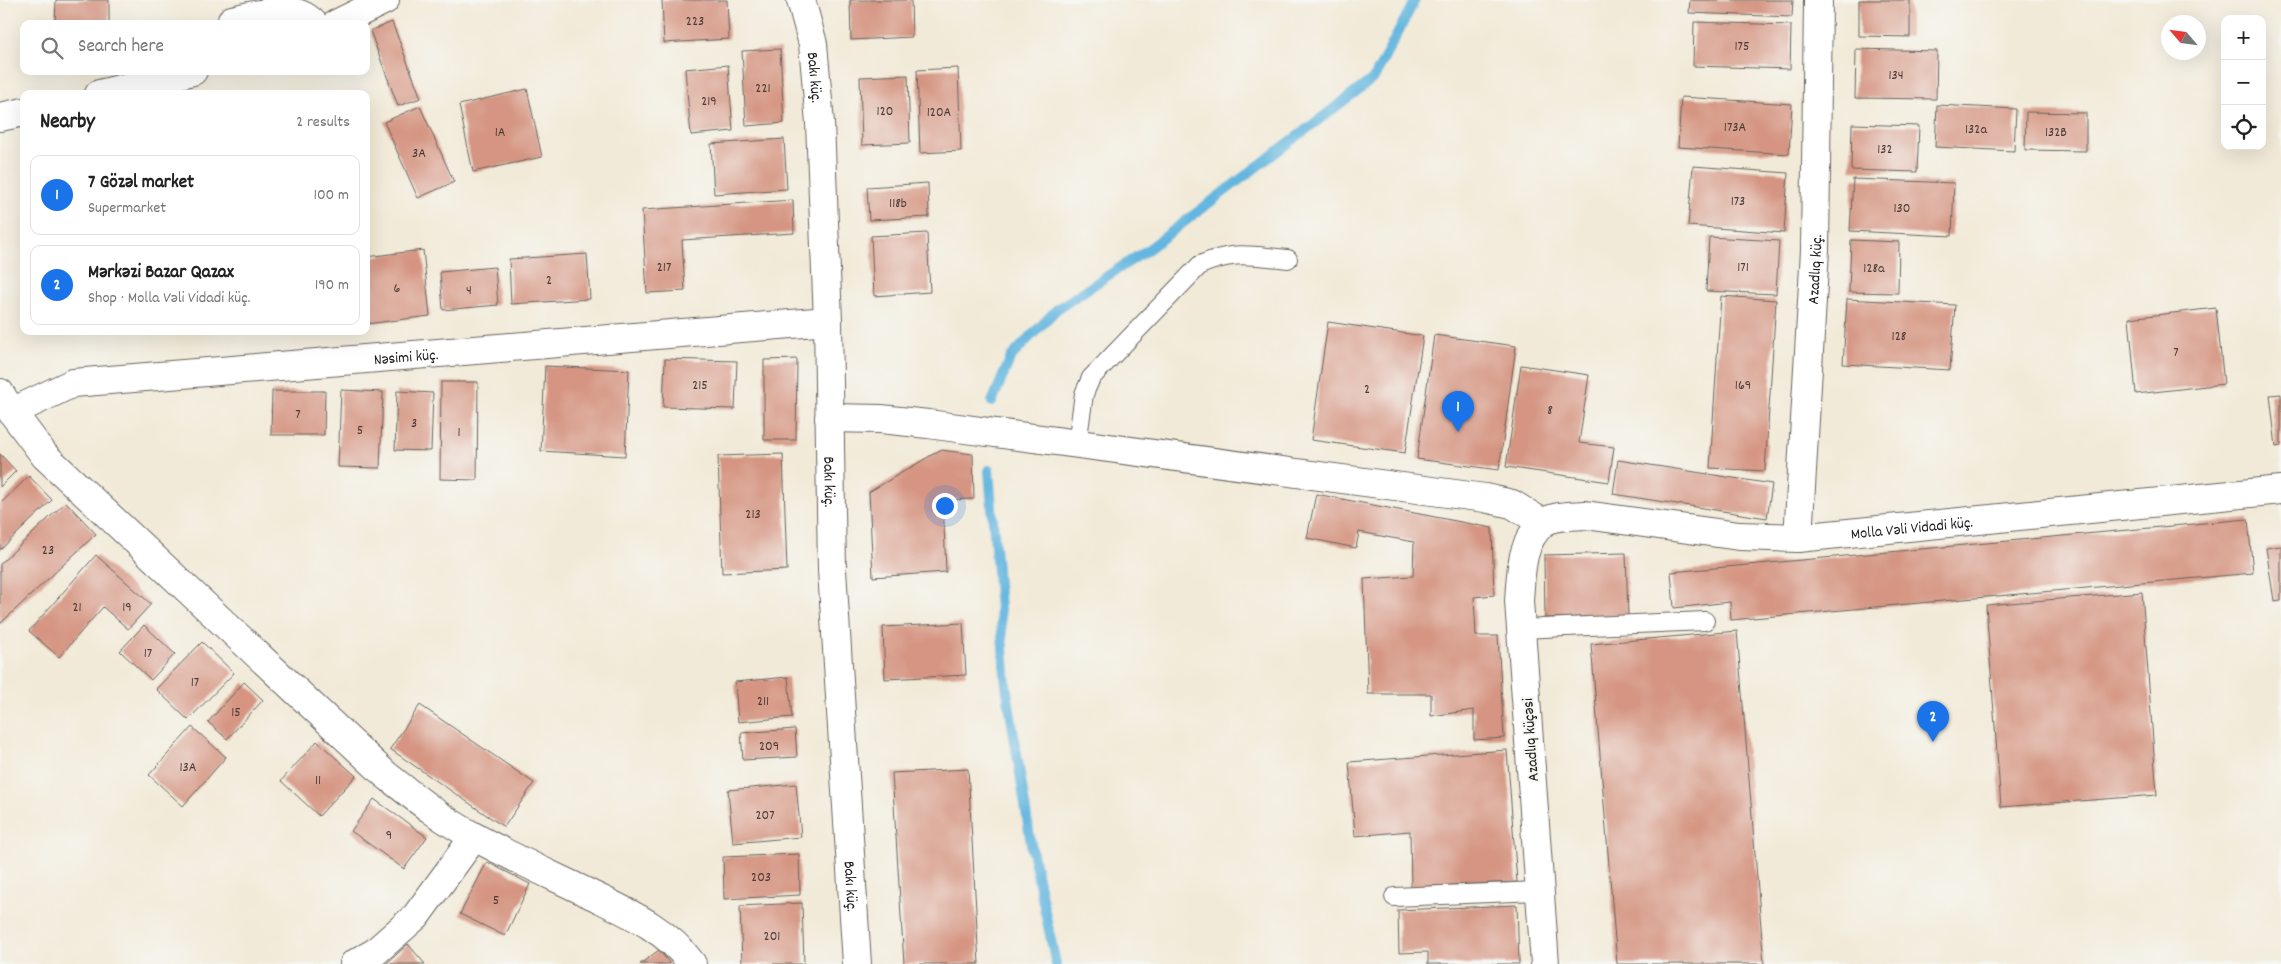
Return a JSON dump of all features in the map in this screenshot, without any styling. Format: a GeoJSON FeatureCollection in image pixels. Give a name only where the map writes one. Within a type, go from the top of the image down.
{"type":"FeatureCollection","features":[{"type":"Feature","properties":{"kind":"street"},"geometry":{"type":"LineString","coordinates":[[344,20],[385,0]]}},
{"type":"Feature","properties":{"kind":"street","name":"Bakı küç."},"geometry":{"type":"LineString","coordinates":[[801,0],[813,44],[820,123],[828,321],[832,570],[857,964]]}},
{"type":"Feature","properties":{"kind":"street","name":"Azadlıq küç."},"geometry":{"type":"LineString","coordinates":[[1798,538],[1815,250],[1818,0]]}},
{"type":"Feature","properties":{"kind":"street"},"geometry":{"type":"LineString","coordinates":[[232,20],[273,11],[292,11],[307,16],[310,20]]}},
{"type":"Feature","properties":{"kind":"street"},"geometry":{"type":"LineString","coordinates":[[115,90],[177,75]]}},
{"type":"Feature","properties":{"kind":"street"},"geometry":{"type":"LineString","coordinates":[[0,117],[20,113]]}},
{"type":"Feature","properties":{"kind":"street","name":"Nəsimi küç."},"geometry":{"type":"LineString","coordinates":[[6,403],[73,383],[828,321]]}},
{"type":"Feature","properties":{"kind":"street"},"geometry":{"type":"LineString","coordinates":[[6,403],[45,456],[386,775],[439,817],[474,837],[631,914],[660,932],[682,950],[692,964]]}},
{"type":"Feature","properties":{"kind":"street"},"geometry":{"type":"LineString","coordinates":[[829,418],[881,419],[1486,498],[1512,504],[1543,523]]}},
{"type":"Feature","properties":{"kind":"street","name":"Molla Vəli Vidadi küç."},"geometry":{"type":"LineString","coordinates":[[1543,523],[1564,516],[1585,515],[1739,536],[1798,538],[2281,490]]}},
{"type":"Feature","properties":{"kind":"street","name":"Azadlıq küçəsi"},"geometry":{"type":"LineString","coordinates":[[1543,523],[1527,544],[1521,567],[1519,601],[1545,964]]}},
{"type":"Feature","properties":{"kind":"street"},"geometry":{"type":"LineString","coordinates":[[354,964],[374,953],[416,916],[474,837]]}},
{"type":"Feature","properties":{"kind":"lane"},"geometry":{"type":"LineString","coordinates":[[1077,444],[1084,394],[1091,378],[1200,265],[1220,256],[1235,254],[1288,259]]}},
{"type":"Feature","properties":{"kind":"lane"},"geometry":{"type":"LineString","coordinates":[[1520,629],[1705,620]]}},
{"type":"Feature","properties":{"kind":"lane"},"geometry":{"type":"LineString","coordinates":[[1394,897],[1539,891]]}},
{"type":"Feature","properties":{"kind":"building"},"geometry":{"type":"Polygon","coordinates":[[[56,0],[109,0],[109,20],[55,20],[56,0]]]}},
{"type":"Feature","properties":{"kind":"building"},"geometry":{"type":"Polygon","coordinates":[[[662,0],[727,0],[729,39],[664,43],[662,0]]]}},
{"type":"Feature","properties":{"kind":"building"},"geometry":{"type":"Polygon","coordinates":[[[850,0],[911,0],[912,37],[851,40],[850,0]]]}},
{"type":"Feature","properties":{"kind":"building"},"geometry":{"type":"Polygon","coordinates":[[[1690,0],[1793,0],[1792,17],[1689,13],[1690,0]]]}},
{"type":"Feature","properties":{"kind":"building"},"geometry":{"type":"Polygon","coordinates":[[[1859,0],[1910,0],[1910,37],[1859,36],[1859,0]]]}},
{"type":"Feature","properties":{"kind":"building"},"geometry":{"type":"Polygon","coordinates":[[[392,22],[421,98],[398,106],[370,31],[392,22]]]}},
{"type":"Feature","properties":{"kind":"building"},"geometry":{"type":"Polygon","coordinates":[[[1694,22],[1791,25],[1790,69],[1693,66],[1694,22]]]}},
{"type":"Feature","properties":{"kind":"building"},"geometry":{"type":"Polygon","coordinates":[[[780,49],[784,123],[746,126],[742,51],[780,49]]]}},
{"type":"Feature","properties":{"kind":"building"},"geometry":{"type":"Polygon","coordinates":[[[1856,49],[1937,51],[1936,99],[1855,98],[1856,49]]]}},
{"type":"Feature","properties":{"kind":"building"},"geometry":{"type":"Polygon","coordinates":[[[728,65],[733,131],[691,135],[685,69],[728,65]]]}},
{"type":"Feature","properties":{"kind":"building"},"geometry":{"type":"Polygon","coordinates":[[[958,68],[961,151],[920,153],[917,70],[958,68]]]}},
{"type":"Feature","properties":{"kind":"building"},"geometry":{"type":"Polygon","coordinates":[[[908,75],[910,143],[862,145],[860,77],[908,75]]]}},
{"type":"Feature","properties":{"kind":"building"},"geometry":{"type":"Polygon","coordinates":[[[527,89],[542,157],[473,172],[459,105],[527,89]]]}},
{"type":"Feature","properties":{"kind":"building"},"geometry":{"type":"Polygon","coordinates":[[[1681,97],[1792,104],[1789,154],[1678,147],[1681,97]]]}},
{"type":"Feature","properties":{"kind":"building"},"geometry":{"type":"Polygon","coordinates":[[[1937,105],[2016,109],[2014,151],[1935,147],[1937,105]]]}},
{"type":"Feature","properties":{"kind":"building"},"geometry":{"type":"Polygon","coordinates":[[[420,106],[454,182],[418,198],[384,122],[420,106]]]}},
{"type":"Feature","properties":{"kind":"building"},"geometry":{"type":"Polygon","coordinates":[[[2026,112],[2086,113],[2086,151],[2025,150],[2026,112]]]}},
{"type":"Feature","properties":{"kind":"building"},"geometry":{"type":"Polygon","coordinates":[[[1852,124],[1919,126],[1917,172],[1851,170],[1852,124]]]}},
{"type":"Feature","properties":{"kind":"building"},"geometry":{"type":"Polygon","coordinates":[[[784,139],[787,189],[714,194],[711,144],[784,139]]]}},
{"type":"Feature","properties":{"kind":"building"},"geometry":{"type":"Polygon","coordinates":[[[1693,166],[1788,173],[1784,233],[1688,226],[1693,166]]]}},
{"type":"Feature","properties":{"kind":"building"},"geometry":{"type":"Polygon","coordinates":[[[1853,179],[1954,183],[1952,236],[1850,231],[1853,179]]]}},
{"type":"Feature","properties":{"kind":"building"},"geometry":{"type":"Polygon","coordinates":[[[928,183],[929,217],[869,220],[867,187],[928,183]]]}},
{"type":"Feature","properties":{"kind":"building"},"geometry":{"type":"Polygon","coordinates":[[[793,200],[794,233],[682,240],[685,291],[647,293],[642,210],[793,200]]]}},
{"type":"Feature","properties":{"kind":"building"},"geometry":{"type":"Polygon","coordinates":[[[927,233],[930,292],[874,296],[871,236],[927,233]]]}},
{"type":"Feature","properties":{"kind":"building"},"geometry":{"type":"Polygon","coordinates":[[[1709,237],[1779,241],[1776,294],[1706,291],[1709,237]]]}},
{"type":"Feature","properties":{"kind":"building"},"geometry":{"type":"Polygon","coordinates":[[[1851,240],[1899,242],[1898,293],[1849,292],[1851,240]]]}},
{"type":"Feature","properties":{"kind":"building"},"geometry":{"type":"Polygon","coordinates":[[[423,250],[430,316],[370,324],[370,257],[423,250]]]}},
{"type":"Feature","properties":{"kind":"building"},"geometry":{"type":"Polygon","coordinates":[[[587,254],[590,299],[511,304],[509,259],[587,254]]]}},
{"type":"Feature","properties":{"kind":"building"},"geometry":{"type":"Polygon","coordinates":[[[495,267],[498,305],[443,310],[440,272],[495,267]]]}},
{"type":"Feature","properties":{"kind":"building"},"geometry":{"type":"Polygon","coordinates":[[[1721,296],[1776,300],[1765,471],[1710,468],[1721,296]]]}},
{"type":"Feature","properties":{"kind":"building"},"geometry":{"type":"Polygon","coordinates":[[[1847,299],[1955,305],[1950,370],[1843,364],[1847,299]]]}},
{"type":"Feature","properties":{"kind":"building"},"geometry":{"type":"Polygon","coordinates":[[[2216,308],[2224,384],[2136,394],[2129,318],[2216,308]]]}},
{"type":"Feature","properties":{"kind":"building"},"geometry":{"type":"Polygon","coordinates":[[[1328,322],[1423,336],[1405,453],[1311,440],[1328,322]]]}},
{"type":"Feature","properties":{"kind":"building"},"geometry":{"type":"Polygon","coordinates":[[[1434,335],[1516,346],[1499,470],[1417,459],[1434,335]]]}},
{"type":"Feature","properties":{"kind":"building"},"geometry":{"type":"Polygon","coordinates":[[[665,359],[737,361],[735,409],[663,407],[665,359]]]}},
{"type":"Feature","properties":{"kind":"building"},"geometry":{"type":"Polygon","coordinates":[[[797,359],[796,440],[764,440],[764,360],[797,359]]]}},
{"type":"Feature","properties":{"kind":"building"},"geometry":{"type":"Polygon","coordinates":[[[1521,365],[1589,375],[1579,443],[1614,447],[1609,482],[1506,467],[1521,365]]]}},
{"type":"Feature","properties":{"kind":"building"},"geometry":{"type":"Polygon","coordinates":[[[545,366],[629,370],[625,456],[541,451],[545,366]]]}},
{"type":"Feature","properties":{"kind":"building"},"geometry":{"type":"Polygon","coordinates":[[[441,382],[478,382],[477,480],[440,479],[441,382]]]}},
{"type":"Feature","properties":{"kind":"building"},"geometry":{"type":"Polygon","coordinates":[[[341,390],[383,392],[380,468],[338,467],[341,390]]]}},
{"type":"Feature","properties":{"kind":"building"},"geometry":{"type":"Polygon","coordinates":[[[272,391],[325,391],[324,435],[271,435],[272,391]]]}},
{"type":"Feature","properties":{"kind":"building"},"geometry":{"type":"Polygon","coordinates":[[[397,391],[433,393],[431,451],[395,450],[397,391]]]}},
{"type":"Feature","properties":{"kind":"building"},"geometry":{"type":"Polygon","coordinates":[[[2281,394],[2281,446],[2276,447],[2270,395],[2281,394]]]}},
{"type":"Feature","properties":{"kind":"building"},"geometry":{"type":"Polygon","coordinates":[[[940,450],[973,454],[974,499],[943,500],[946,572],[873,577],[869,492],[940,450]]]}},
{"type":"Feature","properties":{"kind":"building"},"geometry":{"type":"Polygon","coordinates":[[[0,454],[16,471],[0,487],[0,454]]]}},
{"type":"Feature","properties":{"kind":"building"},"geometry":{"type":"Polygon","coordinates":[[[783,454],[787,570],[722,573],[718,456],[783,454]]]}},
{"type":"Feature","properties":{"kind":"building"},"geometry":{"type":"Polygon","coordinates":[[[1618,460],[1772,484],[1767,518],[1613,494],[1618,460]]]}},
{"type":"Feature","properties":{"kind":"building"},"geometry":{"type":"Polygon","coordinates":[[[29,476],[52,500],[0,550],[0,504],[29,476]]]}},
{"type":"Feature","properties":{"kind":"building"},"geometry":{"type":"Polygon","coordinates":[[[1316,494],[1492,528],[1494,595],[1474,597],[1476,636],[1498,636],[1504,738],[1474,740],[1474,710],[1431,716],[1431,694],[1368,694],[1364,579],[1413,576],[1414,542],[1359,532],[1356,548],[1307,538],[1316,494]]]}},
{"type":"Feature","properties":{"kind":"building"},"geometry":{"type":"Polygon","coordinates":[[[66,502],[96,534],[0,624],[0,564],[66,502]]]}},
{"type":"Feature","properties":{"kind":"building"},"geometry":{"type":"Polygon","coordinates":[[[2248,519],[2253,573],[1731,620],[1730,602],[1674,608],[1671,572],[2248,519]]]}},
{"type":"Feature","properties":{"kind":"building"},"geometry":{"type":"Polygon","coordinates":[[[2281,546],[2281,600],[2274,601],[2266,548],[2281,546]]]}},
{"type":"Feature","properties":{"kind":"building"},"geometry":{"type":"Polygon","coordinates":[[[1626,553],[1628,616],[1545,618],[1544,555],[1626,553]]]}},
{"type":"Feature","properties":{"kind":"building"},"geometry":{"type":"Polygon","coordinates":[[[96,555],[151,604],[128,629],[103,607],[59,657],[29,631],[96,555]]]}},
{"type":"Feature","properties":{"kind":"building"},"geometry":{"type":"Polygon","coordinates":[[[2142,592],[2157,795],[2001,807],[1986,605],[2142,592]]]}},
{"type":"Feature","properties":{"kind":"building"},"geometry":{"type":"Polygon","coordinates":[[[963,623],[966,675],[885,679],[883,627],[963,623]]]}},
{"type":"Feature","properties":{"kind":"building"},"geometry":{"type":"Polygon","coordinates":[[[144,625],[175,654],[151,680],[120,651],[144,625]]]}},
{"type":"Feature","properties":{"kind":"building"},"geometry":{"type":"Polygon","coordinates":[[[1737,631],[1764,964],[1617,964],[1591,644],[1737,631]]]}},
{"type":"Feature","properties":{"kind":"building"},"geometry":{"type":"Polygon","coordinates":[[[202,642],[234,673],[188,720],[156,689],[202,642]]]}},
{"type":"Feature","properties":{"kind":"building"},"geometry":{"type":"Polygon","coordinates":[[[788,677],[792,717],[738,722],[735,682],[788,677]]]}},
{"type":"Feature","properties":{"kind":"building"},"geometry":{"type":"Polygon","coordinates":[[[244,682],[263,700],[227,739],[208,722],[244,682]]]}},
{"type":"Feature","properties":{"kind":"building"},"geometry":{"type":"Polygon","coordinates":[[[420,705],[534,783],[504,827],[390,749],[420,705]]]}},
{"type":"Feature","properties":{"kind":"building"},"geometry":{"type":"Polygon","coordinates":[[[192,727],[226,757],[183,806],[149,775],[192,727]]]}},
{"type":"Feature","properties":{"kind":"building"},"geometry":{"type":"Polygon","coordinates":[[[795,729],[797,757],[743,760],[741,733],[795,729]]]}},
{"type":"Feature","properties":{"kind":"building"},"geometry":{"type":"Polygon","coordinates":[[[317,741],[356,776],[319,816],[281,781],[317,741]]]}},
{"type":"Feature","properties":{"kind":"building"},"geometry":{"type":"Polygon","coordinates":[[[1507,750],[1517,882],[1411,887],[1410,831],[1355,836],[1349,762],[1507,750]]]}},
{"type":"Feature","properties":{"kind":"building"},"geometry":{"type":"Polygon","coordinates":[[[968,769],[979,964],[904,964],[892,773],[968,769]]]}},
{"type":"Feature","properties":{"kind":"building"},"geometry":{"type":"Polygon","coordinates":[[[796,784],[801,837],[733,843],[728,790],[796,784]]]}},
{"type":"Feature","properties":{"kind":"building"},"geometry":{"type":"Polygon","coordinates":[[[374,799],[427,837],[404,869],[351,831],[374,799]]]}},
{"type":"Feature","properties":{"kind":"building"},"geometry":{"type":"Polygon","coordinates":[[[799,854],[800,895],[724,899],[723,857],[799,854]]]}},
{"type":"Feature","properties":{"kind":"building"},"geometry":{"type":"Polygon","coordinates":[[[487,862],[530,884],[505,936],[460,914],[487,862]]]}},
{"type":"Feature","properties":{"kind":"building"},"geometry":{"type":"Polygon","coordinates":[[[802,903],[804,964],[742,964],[740,906],[802,903]]]}},
{"type":"Feature","properties":{"kind":"building"},"geometry":{"type":"Polygon","coordinates":[[[1517,905],[1519,964],[1428,964],[1428,952],[1399,953],[1398,910],[1517,905]]]}},
{"type":"Feature","properties":{"kind":"building"},"geometry":{"type":"Polygon","coordinates":[[[408,944],[425,964],[386,964],[408,944]]]}},
{"type":"Feature","properties":{"kind":"building"},"geometry":{"type":"Polygon","coordinates":[[[659,950],[670,964],[640,964],[659,950]]]}},
{"type":"Feature","properties":{"kind":"waterway"},"geometry":{"type":"LineString","coordinates":[[992,402],[1011,357],[1057,309],[1150,248],[1374,78],[1415,0]]}},
{"type":"Feature","properties":{"kind":"waterway"},"geometry":{"type":"LineString","coordinates":[[989,470],[1006,685],[1032,850],[1056,964]]}},
{"type":"Feature","properties":{"kind":"place","name":"7 Gözəl market"},"geometry":{"type":"Point","coordinates":[1458,432]}},
{"type":"Feature","properties":{"kind":"place","name":"Mərkəzi Bazar Qazax"},"geometry":{"type":"Point","coordinates":[1933,742]}}]}
